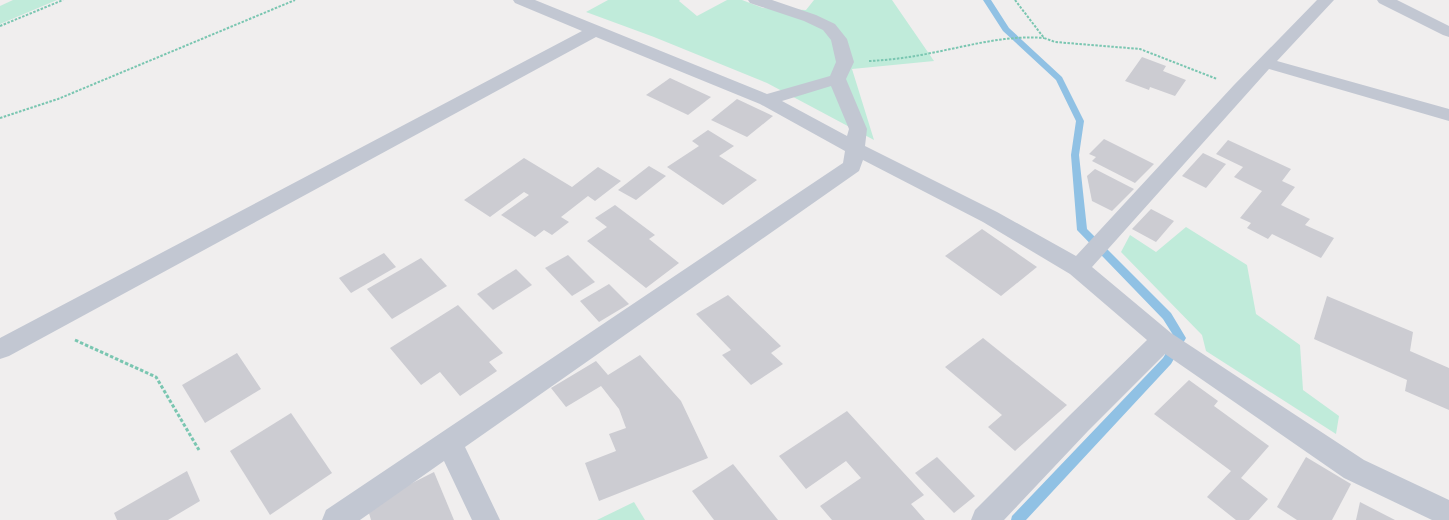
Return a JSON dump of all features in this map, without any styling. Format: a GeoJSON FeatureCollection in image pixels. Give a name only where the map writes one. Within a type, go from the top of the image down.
{"type":"FeatureCollection","features":[{"type":"Feature","properties":{"kind":"street"},"geometry":{"type":"LineString","coordinates":[[521,0],[766,100],[856,149],[1083,262],[1163,340],[1199,365],[1354,469],[1449,514]]}},
{"type":"Feature","properties":{"kind":"street"},"geometry":{"type":"LineString","coordinates":[[336,520],[852,166],[856,149],[858,129],[837,79],[845,62],[839,39],[829,27],[810,18],[758,0]]}},
{"type":"Feature","properties":{"kind":"street"},"geometry":{"type":"LineString","coordinates":[[1083,262],[1240,89],[1326,0]]}},
{"type":"Feature","properties":{"kind":"street"},"geometry":{"type":"LineString","coordinates":[[1385,0],[1449,32]]}},
{"type":"Feature","properties":{"kind":"street"},"geometry":{"type":"LineString","coordinates":[[0,349],[596,30]]}},
{"type":"Feature","properties":{"kind":"street"},"geometry":{"type":"LineString","coordinates":[[1265,63],[1449,115]]}},
{"type":"Feature","properties":{"kind":"street"},"geometry":{"type":"LineString","coordinates":[[766,100],[837,79]]}},
{"type":"Feature","properties":{"kind":"street"},"geometry":{"type":"LineString","coordinates":[[985,520],[1079,423],[1163,340]]}},
{"type":"Feature","properties":{"kind":"street"},"geometry":{"type":"LineString","coordinates":[[449,442],[486,520]]}},
{"type":"Feature","properties":{"kind":"path"},"geometry":{"type":"LineString","coordinates":[[0,26],[64,0]]}},
{"type":"Feature","properties":{"kind":"path"},"geometry":{"type":"LineString","coordinates":[[0,118],[58,99],[295,0]]}},
{"type":"Feature","properties":{"kind":"path"},"geometry":{"type":"LineString","coordinates":[[1015,0],[1044,38]]}},
{"type":"Feature","properties":{"kind":"path"},"geometry":{"type":"LineString","coordinates":[[845,62],[892,61],[1000,39],[1031,36],[1044,38],[1055,42],[1140,49],[1240,89]]}},
{"type":"Feature","properties":{"kind":"path"},"geometry":{"type":"LineString","coordinates":[[44,325],[156,376],[199,450]]}},
{"type":"Feature","properties":{"kind":"green space"},"geometry":{"type":"Polygon","coordinates":[[[13,0],[57,0],[0,24],[0,6],[13,0]]]}},
{"type":"Feature","properties":{"kind":"green space"},"geometry":{"type":"Polygon","coordinates":[[[608,0],[680,0],[679,1],[697,16],[727,0],[742,0],[763,8],[806,10],[814,0],[892,0],[934,61],[852,69],[874,140],[767,83],[654,37],[586,12],[608,0]]]}},
{"type":"Feature","properties":{"kind":"green space"},"geometry":{"type":"Polygon","coordinates":[[[1186,227],[1247,265],[1256,314],[1300,345],[1303,390],[1339,416],[1336,434],[1206,351],[1202,335],[1121,252],[1130,235],[1156,252],[1186,227]]]}},
{"type":"Feature","properties":{"kind":"green space"},"geometry":{"type":"Polygon","coordinates":[[[634,502],[645,520],[597,520],[634,502]]]}},
{"type":"Feature","properties":{"kind":"building"},"geometry":{"type":"Polygon","coordinates":[[[1142,57],[1166,66],[1163,71],[1186,80],[1175,96],[1150,87],[1149,90],[1125,81],[1142,57]]]}},
{"type":"Feature","properties":{"kind":"building"},"geometry":{"type":"Polygon","coordinates":[[[670,78],[711,97],[688,115],[646,95],[670,78]]]}},
{"type":"Feature","properties":{"kind":"building"},"geometry":{"type":"Polygon","coordinates":[[[737,99],[773,116],[747,137],[711,120],[737,99]]]}},
{"type":"Feature","properties":{"kind":"building"},"geometry":{"type":"Polygon","coordinates":[[[708,130],[734,146],[719,156],[757,180],[723,205],[667,167],[699,146],[692,141],[708,130]]]}},
{"type":"Feature","properties":{"kind":"building"},"geometry":{"type":"Polygon","coordinates":[[[1104,139],[1154,164],[1135,183],[1092,161],[1096,157],[1089,154],[1104,139]]]}},
{"type":"Feature","properties":{"kind":"building"},"geometry":{"type":"Polygon","coordinates":[[[1228,140],[1291,169],[1282,181],[1295,187],[1281,205],[1310,219],[1305,225],[1334,238],[1321,258],[1272,234],[1268,239],[1247,228],[1251,223],[1240,218],[1262,191],[1234,177],[1243,167],[1216,154],[1228,140]]]}},
{"type":"Feature","properties":{"kind":"building"},"geometry":{"type":"Polygon","coordinates":[[[1203,153],[1226,164],[1206,188],[1182,176],[1203,153]]]}},
{"type":"Feature","properties":{"kind":"building"},"geometry":{"type":"Polygon","coordinates":[[[524,158],[572,187],[598,167],[621,181],[595,201],[588,196],[561,217],[569,222],[552,235],[544,230],[535,237],[501,215],[529,195],[524,192],[490,217],[464,200],[524,158]]]}},
{"type":"Feature","properties":{"kind":"building"},"geometry":{"type":"Polygon","coordinates":[[[649,166],[666,176],[636,200],[618,190],[649,166]]]}},
{"type":"Feature","properties":{"kind":"building"},"geometry":{"type":"Polygon","coordinates":[[[1095,169],[1134,189],[1112,211],[1092,201],[1087,176],[1095,169]]]}},
{"type":"Feature","properties":{"kind":"building"},"geometry":{"type":"Polygon","coordinates":[[[615,205],[655,235],[649,239],[679,263],[646,288],[587,241],[607,227],[595,218],[615,205]]]}},
{"type":"Feature","properties":{"kind":"building"},"geometry":{"type":"Polygon","coordinates":[[[1151,209],[1174,221],[1156,242],[1132,229],[1151,209]]]}},
{"type":"Feature","properties":{"kind":"building"},"geometry":{"type":"Polygon","coordinates":[[[982,229],[1037,267],[1001,296],[945,256],[982,229]]]}},
{"type":"Feature","properties":{"kind":"building"},"geometry":{"type":"Polygon","coordinates":[[[384,253],[396,267],[351,293],[339,278],[384,253]]]}},
{"type":"Feature","properties":{"kind":"building"},"geometry":{"type":"Polygon","coordinates":[[[568,255],[595,282],[572,296],[545,268],[568,255]]]}},
{"type":"Feature","properties":{"kind":"building"},"geometry":{"type":"Polygon","coordinates":[[[421,258],[447,286],[392,319],[367,289],[421,258]]]}},
{"type":"Feature","properties":{"kind":"building"},"geometry":{"type":"Polygon","coordinates":[[[516,269],[532,285],[493,310],[477,294],[516,269]]]}},
{"type":"Feature","properties":{"kind":"building"},"geometry":{"type":"Polygon","coordinates":[[[609,284],[629,304],[599,322],[580,301],[609,284]]]}},
{"type":"Feature","properties":{"kind":"building"},"geometry":{"type":"Polygon","coordinates":[[[728,295],[781,346],[771,353],[783,364],[751,385],[722,355],[731,350],[696,314],[728,295]]]}},
{"type":"Feature","properties":{"kind":"building"},"geometry":{"type":"Polygon","coordinates":[[[1327,296],[1413,332],[1410,351],[1449,368],[1449,410],[1405,391],[1407,380],[1314,339],[1327,296]]]}},
{"type":"Feature","properties":{"kind":"building"},"geometry":{"type":"Polygon","coordinates":[[[458,305],[503,353],[489,362],[497,371],[460,396],[440,372],[421,385],[390,348],[458,305]]]}},
{"type":"Feature","properties":{"kind":"building"},"geometry":{"type":"Polygon","coordinates":[[[983,338],[1067,405],[1015,451],[988,427],[1002,415],[945,367],[983,338]]]}},
{"type":"Feature","properties":{"kind":"building"},"geometry":{"type":"Polygon","coordinates":[[[237,353],[261,389],[205,423],[182,385],[237,353]]]}},
{"type":"Feature","properties":{"kind":"building"},"geometry":{"type":"Polygon","coordinates":[[[640,355],[681,401],[708,458],[599,501],[585,463],[616,451],[609,434],[626,428],[619,409],[601,386],[566,407],[551,388],[596,361],[608,375],[640,355]]]}},
{"type":"Feature","properties":{"kind":"building"},"geometry":{"type":"Polygon","coordinates":[[[1189,380],[1218,401],[1214,406],[1269,446],[1241,478],[1268,499],[1249,520],[1236,520],[1207,497],[1231,471],[1154,414],[1189,380]]]}},
{"type":"Feature","properties":{"kind":"building"},"geometry":{"type":"Polygon","coordinates":[[[847,411],[924,495],[911,504],[925,520],[832,520],[820,506],[861,478],[846,461],[806,489],[779,456],[847,411]]]}},
{"type":"Feature","properties":{"kind":"building"},"geometry":{"type":"Polygon","coordinates":[[[291,413],[332,473],[270,515],[230,451],[291,413]]]}},
{"type":"Feature","properties":{"kind":"building"},"geometry":{"type":"Polygon","coordinates":[[[937,457],[975,496],[954,513],[915,473],[937,457]]]}},
{"type":"Feature","properties":{"kind":"building"},"geometry":{"type":"Polygon","coordinates":[[[1306,457],[1351,484],[1332,520],[1297,520],[1277,507],[1306,457]]]}},
{"type":"Feature","properties":{"kind":"building"},"geometry":{"type":"Polygon","coordinates":[[[733,464],[778,520],[714,520],[692,491],[733,464]]]}},
{"type":"Feature","properties":{"kind":"building"},"geometry":{"type":"Polygon","coordinates":[[[187,471],[200,501],[168,520],[117,520],[114,513],[187,471]]]}},
{"type":"Feature","properties":{"kind":"building"},"geometry":{"type":"Polygon","coordinates":[[[434,472],[454,520],[371,520],[367,506],[434,472]]]}},
{"type":"Feature","properties":{"kind":"building"},"geometry":{"type":"Polygon","coordinates":[[[1360,502],[1395,520],[1356,520],[1360,502]]]}},
{"type":"Feature","properties":{"kind":"waterway"},"geometry":{"type":"LineString","coordinates":[[987,0],[1006,29],[1059,79],[1080,121],[1075,155],[1082,230],[1167,316],[1181,338],[1167,361],[1017,520]]}}]}
